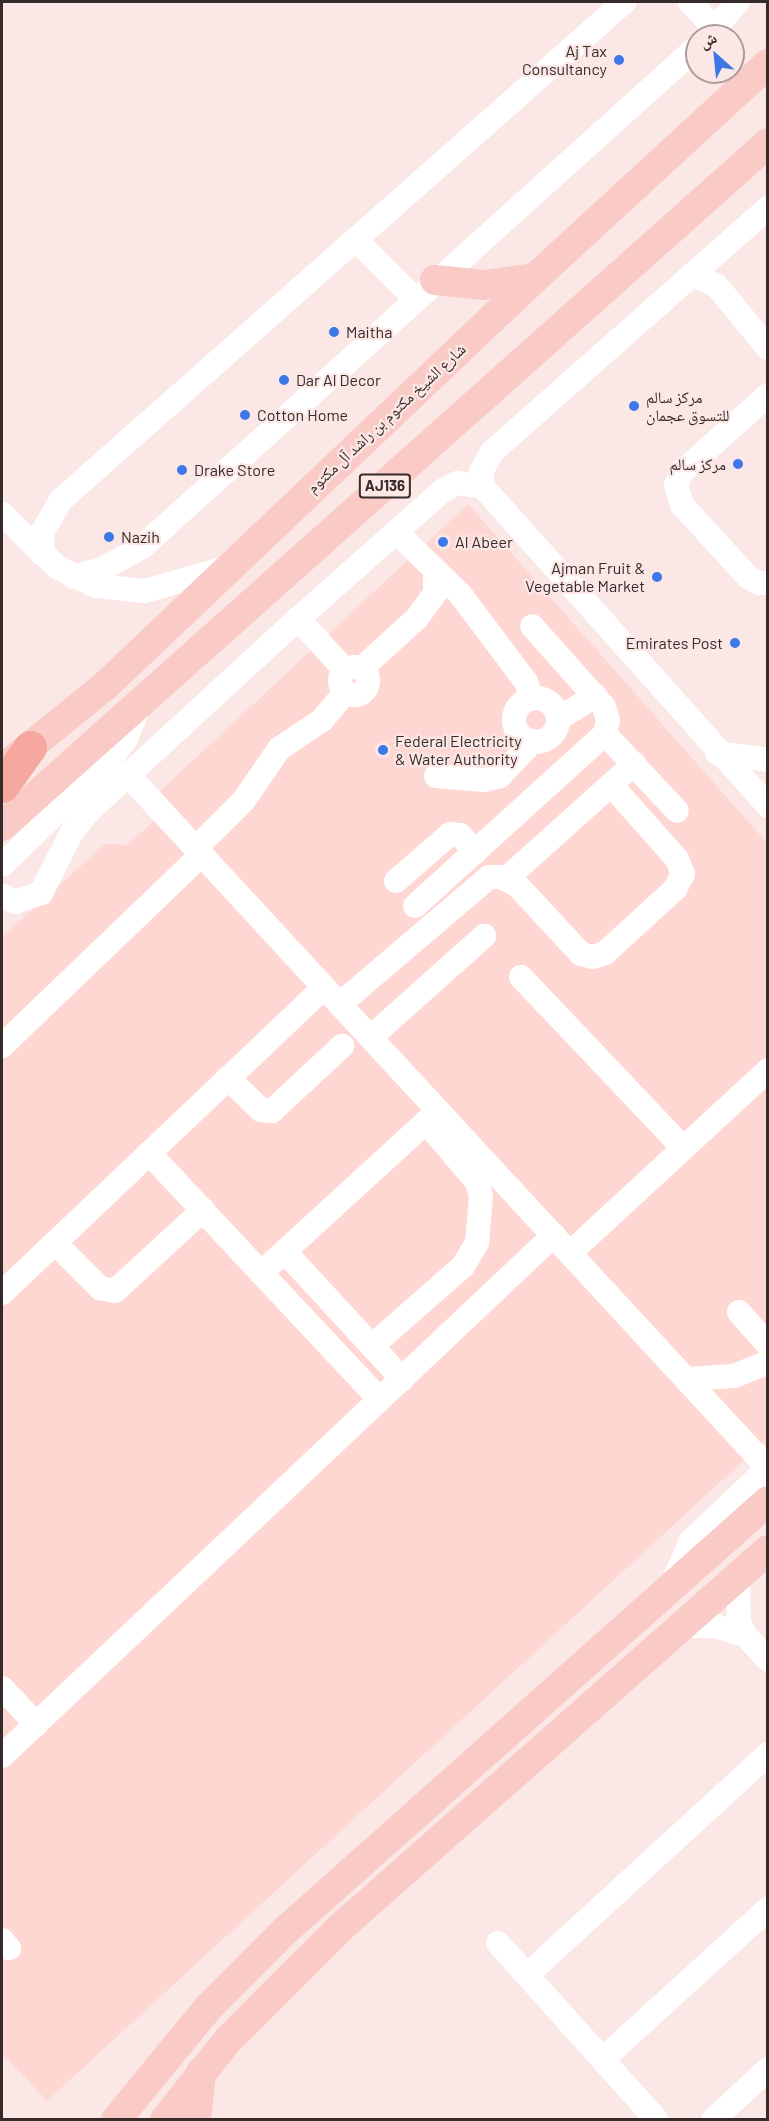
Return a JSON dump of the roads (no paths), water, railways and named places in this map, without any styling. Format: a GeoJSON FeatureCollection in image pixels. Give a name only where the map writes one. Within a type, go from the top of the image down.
{"type":"FeatureCollection","features":[{"type":"Feature","properties":{"kind":"highway"},"geometry":{"type":"LineString","coordinates":[[2,786],[30,747]]}},
{"type":"Feature","properties":{"kind":"main road","name":"شارع الشيخ مكتوم بن راشد آل مكتوم"},"geometry":{"type":"LineString","coordinates":[[2,769],[105,686],[228,567],[536,278],[768,64]]}},
{"type":"Feature","properties":{"kind":"main road","name":"AJ136"},"geometry":{"type":"LineString","coordinates":[[2,826],[768,143]]}},
{"type":"Feature","properties":{"kind":"main road"},"geometry":{"type":"LineString","coordinates":[[425,289],[485,285],[536,278]]}},
{"type":"Feature","properties":{"kind":"main road"},"geometry":{"type":"LineString","coordinates":[[116,2120],[208,2008],[286,1930],[768,1501]]}},
{"type":"Feature","properties":{"kind":"main road"},"geometry":{"type":"LineString","coordinates":[[165,2120],[201,2072],[256,2010],[340,1928],[684,1626],[768,1549],[764,1537],[768,1521]]}},
{"type":"Feature","properties":{"kind":"main road"},"geometry":{"type":"LineString","coordinates":[[196,2120],[201,2072]]}},
{"type":"Feature","properties":{"kind":"street"},"geometry":{"type":"LineString","coordinates":[[42,555],[43,531],[61,500],[624,2]]}},
{"type":"Feature","properties":{"kind":"street"},"geometry":{"type":"LineString","coordinates":[[690,2],[706,24]]}},
{"type":"Feature","properties":{"kind":"street"},"geometry":{"type":"LineString","coordinates":[[720,24],[738,2]]}},
{"type":"Feature","properties":{"kind":"street"},"geometry":{"type":"LineString","coordinates":[[73,577],[104,568],[142,547],[425,289],[685,58]]}},
{"type":"Feature","properties":{"kind":"street"},"geometry":{"type":"LineString","coordinates":[[483,487],[481,472],[492,452],[768,208]]}},
{"type":"Feature","properties":{"kind":"street"},"geometry":{"type":"LineString","coordinates":[[356,240],[425,289]]}},
{"type":"Feature","properties":{"kind":"street"},"geometry":{"type":"LineString","coordinates":[[692,275],[716,285],[768,348]]}},
{"type":"Feature","properties":{"kind":"street"},"geometry":{"type":"LineString","coordinates":[[768,395],[682,472],[676,485],[682,505],[748,577],[759,584],[768,583]]}},
{"type":"Feature","properties":{"kind":"street"},"geometry":{"type":"LineString","coordinates":[[2,895],[15,902],[41,893],[77,824],[298,619],[396,532],[450,486],[467,482],[483,487],[717,753],[763,791]]}},
{"type":"Feature","properties":{"kind":"street"},"geometry":{"type":"LineString","coordinates":[[2,514],[42,555],[73,577],[112,589],[145,591],[228,567]]}},
{"type":"Feature","properties":{"kind":"street"},"geometry":{"type":"LineString","coordinates":[[396,532],[470,608],[526,682],[532,699]]}},
{"type":"Feature","properties":{"kind":"street"},"geometry":{"type":"LineString","coordinates":[[417,618],[435,593],[435,572]]}},
{"type":"Feature","properties":{"kind":"street"},"geometry":{"type":"LineString","coordinates":[[2,1046],[199,851],[244,800],[274,753],[322,720],[350,677],[417,618],[444,603],[470,608]]}},
{"type":"Feature","properties":{"kind":"street"},"geometry":{"type":"LineString","coordinates":[[298,619],[350,677]]}},
{"type":"Feature","properties":{"kind":"street"},"geometry":{"type":"LineString","coordinates":[[415,906],[606,734],[607,713],[595,696],[532,626]]}},
{"type":"Feature","properties":{"kind":"street"},"geometry":{"type":"LineString","coordinates":[[436,776],[485,780],[500,776],[533,741],[553,734],[558,720],[595,696]]}},
{"type":"Feature","properties":{"kind":"street"},"geometry":{"type":"LineString","coordinates":[[533,741],[520,734],[514,720],[519,706],[532,699],[547,701],[558,720]]}},
{"type":"Feature","properties":{"kind":"street"},"geometry":{"type":"LineString","coordinates":[[2,865],[109,762],[126,739],[140,705]]}},
{"type":"Feature","properties":{"kind":"street"},"geometry":{"type":"LineString","coordinates":[[606,734],[678,811]]}},
{"type":"Feature","properties":{"kind":"street"},"geometry":{"type":"LineString","coordinates":[[717,753],[768,760]]}},
{"type":"Feature","properties":{"kind":"street"},"geometry":{"type":"LineString","coordinates":[[507,878],[634,764]]}},
{"type":"Feature","properties":{"kind":"street"},"geometry":{"type":"LineString","coordinates":[[128,775],[371,1037],[433,1116],[477,1182],[480,1196],[477,1243],[463,1266],[372,1346]]}},
{"type":"Feature","properties":{"kind":"street"},"geometry":{"type":"LineString","coordinates":[[2,1293],[228,1078],[478,883],[489,877],[507,878],[581,954],[593,957],[604,953],[675,889],[683,874],[677,859],[611,785]]}},
{"type":"Feature","properties":{"kind":"street"},"geometry":{"type":"LineString","coordinates":[[396,881],[450,834],[460,835],[476,852]]}},
{"type":"Feature","properties":{"kind":"street"},"geometry":{"type":"LineString","coordinates":[[371,1037],[484,936]]}},
{"type":"Feature","properties":{"kind":"street"},"geometry":{"type":"LineString","coordinates":[[521,976],[683,1148]]}},
{"type":"Feature","properties":{"kind":"street"},"geometry":{"type":"LineString","coordinates":[[228,1078],[261,1110],[272,1111],[342,1046]]}},
{"type":"Feature","properties":{"kind":"street"},"geometry":{"type":"LineString","coordinates":[[2,1756],[402,1379],[562,1244],[683,1148],[768,1070]]}},
{"type":"Feature","properties":{"kind":"street"},"geometry":{"type":"LineString","coordinates":[[433,1116],[562,1244],[768,1468],[696,1534],[682,1556],[670,1589]]}},
{"type":"Feature","properties":{"kind":"street"},"geometry":{"type":"LineString","coordinates":[[261,1273],[433,1116]]}},
{"type":"Feature","properties":{"kind":"street"},"geometry":{"type":"LineString","coordinates":[[149,1153],[380,1400]]}},
{"type":"Feature","properties":{"kind":"street"},"geometry":{"type":"LineString","coordinates":[[55,1243],[100,1288],[115,1291],[203,1210]]}},
{"type":"Feature","properties":{"kind":"street"},"geometry":{"type":"LineString","coordinates":[[285,1252],[402,1379]]}},
{"type":"Feature","properties":{"kind":"street"},"geometry":{"type":"LineString","coordinates":[[739,1312],[768,1345]]}},
{"type":"Feature","properties":{"kind":"street"},"geometry":{"type":"LineString","coordinates":[[687,1379],[734,1376],[768,1362]]}},
{"type":"Feature","properties":{"kind":"street"},"geometry":{"type":"LineString","coordinates":[[738,1578],[736,1607],[745,1635],[768,1660]]}},
{"type":"Feature","properties":{"kind":"street"},"geometry":{"type":"LineString","coordinates":[[684,1626],[715,1626],[745,1635]]}},
{"type":"Feature","properties":{"kind":"street"},"geometry":{"type":"LineString","coordinates":[[2,1688],[36,1724]]}},
{"type":"Feature","properties":{"kind":"street"},"geometry":{"type":"LineString","coordinates":[[527,1975],[768,1754]]}},
{"type":"Feature","properties":{"kind":"street"},"geometry":{"type":"LineString","coordinates":[[604,2058],[768,1909]]}},
{"type":"Feature","properties":{"kind":"street"},"geometry":{"type":"LineString","coordinates":[[498,1943],[604,2058],[657,2120]]}},
{"type":"Feature","properties":{"kind":"street"},"geometry":{"type":"LineString","coordinates":[[713,2120],[768,2068]]}},
{"type":"Feature","properties":{"kind":"place","name":"Aj Tax Consultancy"},"geometry":{"type":"Point","coordinates":[619,60]}},
{"type":"Feature","properties":{"kind":"place","name":"Maitha"},"geometry":{"type":"Point","coordinates":[334,332]}},
{"type":"Feature","properties":{"kind":"place","name":"Dar Al Decor"},"geometry":{"type":"Point","coordinates":[284,380]}},
{"type":"Feature","properties":{"kind":"place","name":"مركز سالم للتسوق عجمان"},"geometry":{"type":"Point","coordinates":[634,406]}},
{"type":"Feature","properties":{"kind":"place","name":"Cotton Home"},"geometry":{"type":"Point","coordinates":[245,415]}},
{"type":"Feature","properties":{"kind":"place","name":"مركز سالم"},"geometry":{"type":"Point","coordinates":[738,464]}},
{"type":"Feature","properties":{"kind":"place","name":"Drake Store"},"geometry":{"type":"Point","coordinates":[182,470]}},
{"type":"Feature","properties":{"kind":"place","name":"Nazih"},"geometry":{"type":"Point","coordinates":[109,537]}},
{"type":"Feature","properties":{"kind":"place","name":"Al Abeer"},"geometry":{"type":"Point","coordinates":[443,542]}},
{"type":"Feature","properties":{"kind":"place","name":"Ajman Fruit & Vegetable Market"},"geometry":{"type":"Point","coordinates":[657,577]}},
{"type":"Feature","properties":{"kind":"place","name":"Emirates Post"},"geometry":{"type":"Point","coordinates":[735,643]}},
{"type":"Feature","properties":{"kind":"place","name":"Federal Electricity & Water Authority"},"geometry":{"type":"Point","coordinates":[383,750]}}]}
